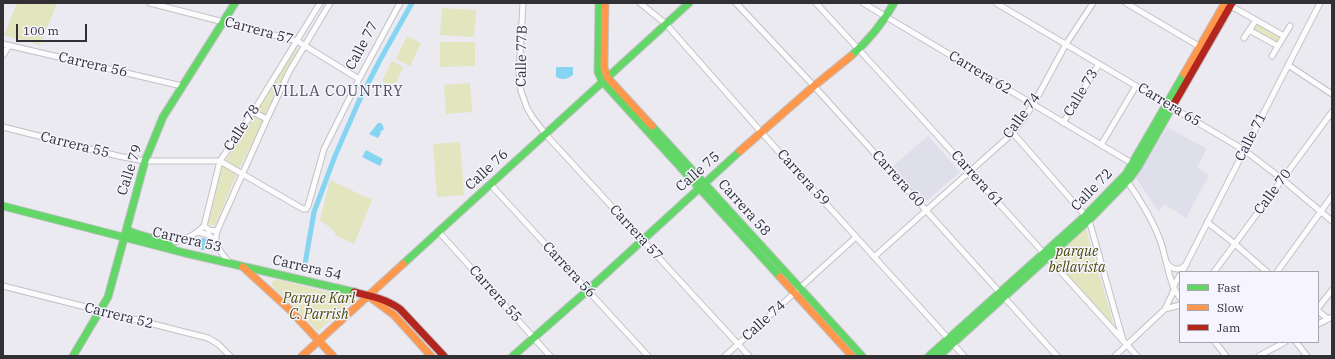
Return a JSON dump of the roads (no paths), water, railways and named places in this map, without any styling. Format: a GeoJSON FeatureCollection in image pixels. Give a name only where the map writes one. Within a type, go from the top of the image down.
{"type":"FeatureCollection","features":[{"type":"Feature","properties":{"kind":"street","name":"Carrera 57"},"geometry":{"type":"LineString","coordinates":[[150,3],[297,40],[359,79]]}},
{"type":"Feature","properties":{"kind":"street","name":"Calle 79"},"geometry":{"type":"LineString","coordinates":[[73,356],[108,297],[145,161],[163,117],[235,3]]}},
{"type":"Feature","properties":{"kind":"street","name":"Calle 78"},"geometry":{"type":"LineString","coordinates":[[204,226],[220,161],[253,112],[320,3]]}},
{"type":"Feature","properties":{"kind":"street","name":"Calle 78"},"geometry":{"type":"LineString","coordinates":[[216,241],[217,231],[242,173],[289,72],[330,3]]}},
{"type":"Feature","properties":{"kind":"street","name":"Calle 77"},"geometry":{"type":"LineString","coordinates":[[303,209],[306,209],[308,206],[324,149],[359,79],[400,3]]}},
{"type":"Feature","properties":{"kind":"street","name":"Calle 77B"},"geometry":{"type":"LineString","coordinates":[[523,3],[520,73],[521,92],[527,108]]}},
{"type":"Feature","properties":{"kind":"street"},"geometry":{"type":"LineString","coordinates":[[599,3],[598,72],[604,79]]}},
{"type":"Feature","properties":{"kind":"street"},"geometry":{"type":"LineString","coordinates":[[604,79],[605,3]]}},
{"type":"Feature","properties":{"kind":"street","name":"Carrera 59"},"geometry":{"type":"LineString","coordinates":[[640,3],[666,24],[762,133],[964,356]]}},
{"type":"Feature","properties":{"kind":"street","name":"Calle 76"},"geometry":{"type":"LineString","coordinates":[[302,356],[689,3]]}},
{"type":"Feature","properties":{"kind":"street","name":"Carrera 60"},"geometry":{"type":"LineString","coordinates":[[736,3],[814,86],[1057,356]]}},
{"type":"Feature","properties":{"kind":"street","name":"Carrera 61"},"geometry":{"type":"LineString","coordinates":[[816,3],[1137,356]]}},
{"type":"Feature","properties":{"kind":"street","name":"Carrera 62"},"geometry":{"type":"LineString","coordinates":[[863,3],[1135,166]]}},
{"type":"Feature","properties":{"kind":"street","name":"Calle 75"},"geometry":{"type":"LineString","coordinates":[[513,356],[588,290],[701,186],[814,86],[859,49],[886,18],[894,3]]}},
{"type":"Feature","properties":{"kind":"street","name":"Carrera 65"},"geometry":{"type":"LineString","coordinates":[[996,3],[1244,150],[1282,179],[1332,221]]}},
{"type":"Feature","properties":{"kind":"street","name":"Calle 74"},"geometry":{"type":"LineString","coordinates":[[874,257],[1013,133],[1033,105],[1066,44],[1093,3]]}},
{"type":"Feature","properties":{"kind":"street"},"geometry":{"type":"LineString","coordinates":[[1126,3],[1202,48]]}},
{"type":"Feature","properties":{"kind":"street","name":"Calle 71"},"geometry":{"type":"LineString","coordinates":[[1183,271],[1320,3]]}},
{"type":"Feature","properties":{"kind":"street"},"geometry":{"type":"LineString","coordinates":[[1230,4],[1284,36]]}},
{"type":"Feature","properties":{"kind":"street","name":"Calle 72"},"geometry":{"type":"LineString","coordinates":[[930,356],[950,341],[1046,256],[1087,218],[1125,178],[1135,166],[1202,48],[1230,4]]}},
{"type":"Feature","properties":{"kind":"street"},"geometry":{"type":"LineString","coordinates":[[1244,38],[1256,20]]}},
{"type":"Feature","properties":{"kind":"street"},"geometry":{"type":"LineString","coordinates":[[1272,56],[1290,26]]}},
{"type":"Feature","properties":{"kind":"street"},"geometry":{"type":"LineString","coordinates":[[1250,30],[1278,46]]}},
{"type":"Feature","properties":{"kind":"street"},"geometry":{"type":"LineString","coordinates":[[3,55],[6,45]]}},
{"type":"Feature","properties":{"kind":"street","name":"Carrera 56"},"geometry":{"type":"LineString","coordinates":[[6,45],[182,86]]}},
{"type":"Feature","properties":{"kind":"street","name":"Calle 73"},"geometry":{"type":"LineString","coordinates":[[1064,123],[1099,64]]}},
{"type":"Feature","properties":{"kind":"street"},"geometry":{"type":"LineString","coordinates":[[1288,65],[1332,94]]}},
{"type":"Feature","properties":{"kind":"street","name":"Carrera 58"},"geometry":{"type":"LineString","coordinates":[[604,79],[841,339],[862,356]]}},
{"type":"Feature","properties":{"kind":"street"},"geometry":{"type":"LineString","coordinates":[[1101,145],[1136,86]]}},
{"type":"Feature","properties":{"kind":"street","name":"Carrera 57"},"geometry":{"type":"LineString","coordinates":[[527,108],[545,134],[749,356]]}},
{"type":"Feature","properties":{"kind":"street"},"geometry":{"type":"LineString","coordinates":[[253,112],[267,119]]}},
{"type":"Feature","properties":{"kind":"street","name":"Calle 70"},"geometry":{"type":"LineString","coordinates":[[1215,271],[1332,112]]}},
{"type":"Feature","properties":{"kind":"street","name":"Carrera 55"},"geometry":{"type":"LineString","coordinates":[[3,127],[118,156],[145,161],[220,161],[303,209]]}},
{"type":"Feature","properties":{"kind":"street"},"geometry":{"type":"LineString","coordinates":[[1013,133],[1087,218],[1125,343]]}},
{"type":"Feature","properties":{"kind":"street"},"geometry":{"type":"LineString","coordinates":[[1125,178],[1148,213],[1160,240],[1173,288],[1179,297]]}},
{"type":"Feature","properties":{"kind":"street","name":"Carrera 56"},"geometry":{"type":"LineString","coordinates":[[490,184],[648,356]]}},
{"type":"Feature","properties":{"kind":"street"},"geometry":{"type":"LineString","coordinates":[[1279,271],[1332,196]]}},
{"type":"Feature","properties":{"kind":"street","name":"Carrera 53"},"geometry":{"type":"LineString","coordinates":[[3,206],[124,238],[241,266],[260,281],[333,356]]}},
{"type":"Feature","properties":{"kind":"street"},"geometry":{"type":"LineString","coordinates":[[1207,222],[1266,271]]}},
{"type":"Feature","properties":{"kind":"street"},"geometry":{"type":"LineString","coordinates":[[156,246],[188,238],[204,226],[209,230],[217,231]]}},
{"type":"Feature","properties":{"kind":"street"},"geometry":{"type":"LineString","coordinates":[[127,228],[129,231],[134,233],[168,243],[174,250]]}},
{"type":"Feature","properties":{"kind":"street"},"geometry":{"type":"LineString","coordinates":[[198,232],[209,235],[216,241],[221,252],[229,262]]}},
{"type":"Feature","properties":{"kind":"street","name":"Carrera 55"},"geometry":{"type":"LineString","coordinates":[[439,232],[550,356]]}},
{"type":"Feature","properties":{"kind":"street","name":"Calle 74"},"geometry":{"type":"LineString","coordinates":[[725,356],[856,237]]}},
{"type":"Feature","properties":{"kind":"street"},"geometry":{"type":"LineString","coordinates":[[1167,263],[1172,268],[1178,269],[1186,265]]}},
{"type":"Feature","properties":{"kind":"street","name":"Carrera 54"},"geometry":{"type":"LineString","coordinates":[[241,266],[384,298],[400,309],[444,356]]}},
{"type":"Feature","properties":{"kind":"street"},"geometry":{"type":"LineString","coordinates":[[1165,309],[1179,277]]}},
{"type":"Feature","properties":{"kind":"street","name":"Carrera 52"},"geometry":{"type":"LineString","coordinates":[[3,286],[208,338],[218,344],[230,356]]}},
{"type":"Feature","properties":{"kind":"street"},"geometry":{"type":"LineString","coordinates":[[349,291],[378,287]]}},
{"type":"Feature","properties":{"kind":"street"},"geometry":{"type":"LineString","coordinates":[[1319,308],[1332,290]]}},
{"type":"Feature","properties":{"kind":"street","name":"Carrera 54"},"geometry":{"type":"LineString","coordinates":[[368,295],[394,315],[432,356]]}},
{"type":"Feature","properties":{"kind":"street"},"geometry":{"type":"LineString","coordinates":[[1115,356],[1125,343],[1165,309],[1179,305]]}},
{"type":"Feature","properties":{"kind":"street"},"geometry":{"type":"LineString","coordinates":[[1319,310],[1330,318],[1319,324]]}},
{"type":"Feature","properties":{"kind":"street","name":"Carrera 58"},"geometry":{"type":"LineString","coordinates":[[841,339],[852,356]]}},
{"type":"Feature","properties":{"kind":"street","name":"Calle 72"},"geometry":{"type":"LineString","coordinates":[[938,356],[950,341]]}},
{"type":"Feature","properties":{"kind":"street"},"geometry":{"type":"LineString","coordinates":[[425,349],[432,343]]}},
{"type":"Feature","properties":{"kind":"street"},"geometry":{"type":"LineString","coordinates":[[1259,356],[1283,343]]}},
{"type":"Feature","properties":{"kind":"street"},"geometry":{"type":"LineString","coordinates":[[1297,343],[1307,356]]}},
{"type":"Feature","properties":{"kind":"street"},"geometry":{"type":"LineString","coordinates":[[1220,344],[1226,356]]}},
{"type":"Feature","properties":{"kind":"water"},"geometry":{"type":"Polygon","coordinates":[[[556,67],[573,67],[573,75],[564,79],[556,77],[556,67]]]}},
{"type":"Feature","properties":{"kind":"water"},"geometry":{"type":"Polygon","coordinates":[[[378,123],[381,123],[384,129],[380,132],[381,133],[378,138],[369,134],[378,123]]]}},
{"type":"Feature","properties":{"kind":"water"},"geometry":{"type":"Polygon","coordinates":[[[366,150],[383,159],[380,166],[362,157],[366,150]]]}},
{"type":"Feature","properties":{"kind":"water"},"geometry":{"type":"Polygon","coordinates":[[[203,238],[207,240],[209,244],[207,248],[203,250],[199,248],[197,244],[199,240],[203,238]]]}},
{"type":"Feature","properties":{"kind":"waterway"},"geometry":{"type":"LineString","coordinates":[[304,270],[314,212],[335,156],[359,101],[412,3]]}},
{"type":"Feature","properties":{"kind":"district","name":"VILLA COUNTRY"},"geometry":{"type":"Point","coordinates":[338,92]}},
{"type":"Feature","properties":{"kind":"park label","name":"parque bellavista"},"geometry":{"type":"Point","coordinates":[1077,260]}},
{"type":"Feature","properties":{"kind":"park label","name":"Parque Karl C. Parrish"},"geometry":{"type":"Point","coordinates":[319,308]}}]}
